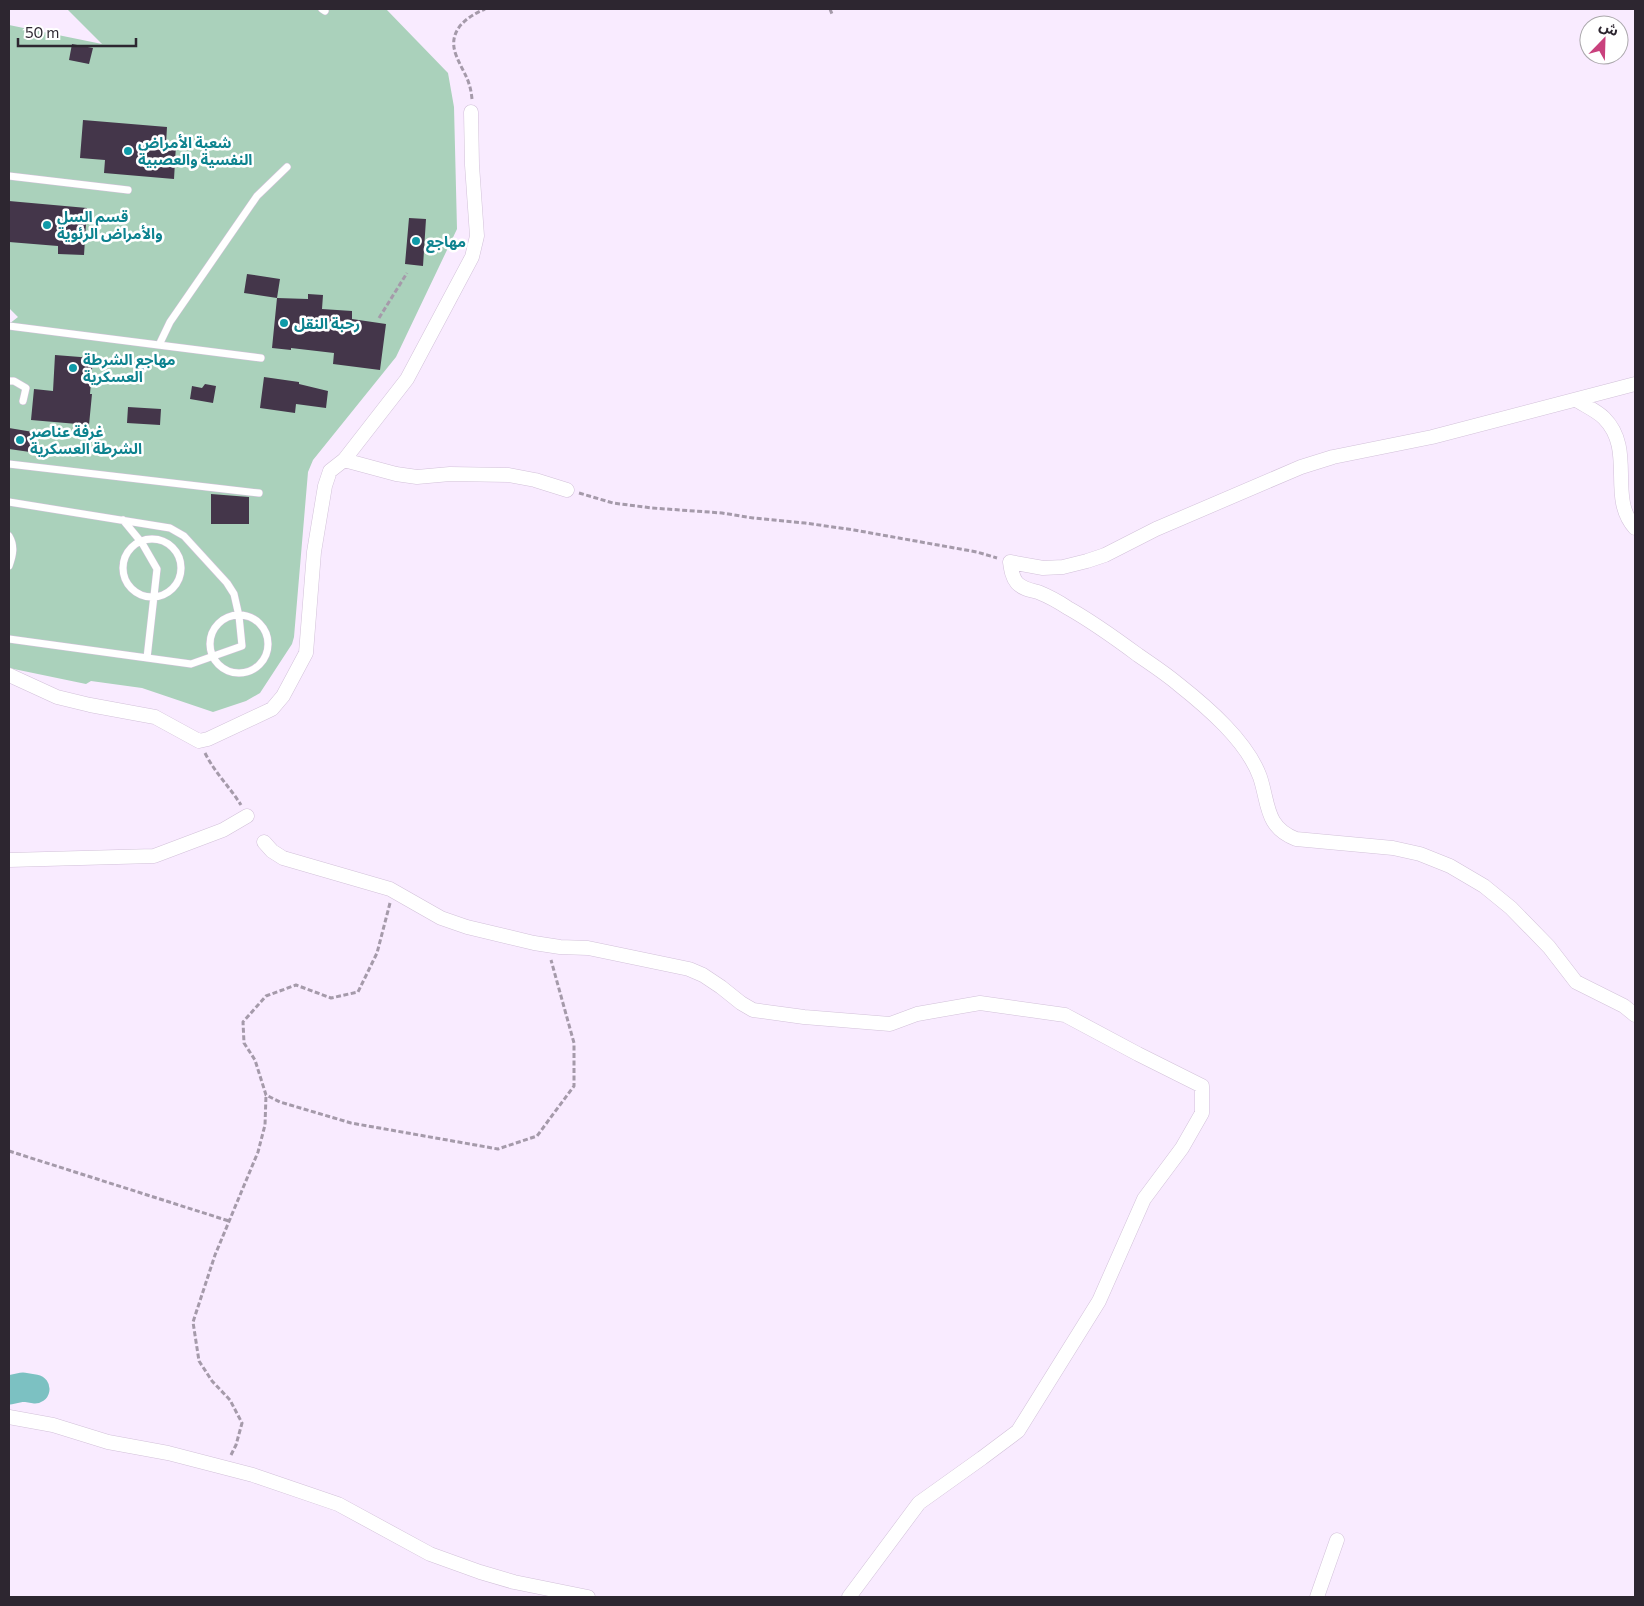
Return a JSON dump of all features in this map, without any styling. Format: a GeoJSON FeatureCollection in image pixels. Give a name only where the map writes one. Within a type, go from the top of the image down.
{"type":"FeatureCollection","features":[{"type":"Feature","properties":{"kind":"street"},"geometry":{"type":"LineString","coordinates":[[9,675],[57,697],[155,717],[199,741],[208,739],[272,709],[283,696],[306,652],[314,552],[325,486],[330,471],[344,460],[407,379],[472,256],[476,236],[472,165],[472,112]]}},
{"type":"Feature","properties":{"kind":"street"},"geometry":{"type":"LineString","coordinates":[[1635,384],[1578,401],[1301,467],[1156,529],[1105,555],[1088,561],[1063,567],[1043,568],[1010,562],[1012,576],[1024,589],[1045,596],[1095,624],[1210,710],[1231,732],[1249,757],[1260,776],[1273,824],[1284,834],[1296,839],[1394,848],[1420,854],[1450,866],[1484,886],[1511,908],[1549,947],[1576,982],[1624,1006],[1635,1015]]}},
{"type":"Feature","properties":{"kind":"street"},"geometry":{"type":"LineString","coordinates":[[1578,401],[1604,418],[1613,431],[1618,443],[1622,463],[1621,496],[1624,509],[1635,528]]}},
{"type":"Feature","properties":{"kind":"street"},"geometry":{"type":"LineString","coordinates":[[344,460],[396,474],[418,477],[450,474],[508,475],[535,480],[567,490]]}},
{"type":"Feature","properties":{"kind":"street"},"geometry":{"type":"LineString","coordinates":[[9,860],[154,856],[223,830],[247,816]]}},
{"type":"Feature","properties":{"kind":"street"},"geometry":{"type":"LineString","coordinates":[[264,842],[272,851],[283,858],[394,891],[441,918],[467,927],[534,944],[588,948],[689,969],[721,987],[753,1010],[804,1017],[890,1024],[917,1014],[980,1003],[1064,1015],[1202,1086],[1202,1113],[1182,1148],[1144,1199],[1099,1301],[1018,1431],[919,1503],[849,1597]]}},
{"type":"Feature","properties":{"kind":"street"},"geometry":{"type":"LineString","coordinates":[[9,1417],[37,1422],[108,1442],[168,1453],[224,1467],[286,1486],[338,1504],[430,1554],[480,1572],[542,1588],[588,1597]]}},
{"type":"Feature","properties":{"kind":"street"},"geometry":{"type":"LineString","coordinates":[[1317,1597],[1337,1540]]}},
{"type":"Feature","properties":{"kind":"lane"},"geometry":{"type":"LineString","coordinates":[[160,345],[170,322],[257,196],[287,166]]}},
{"type":"Feature","properties":{"kind":"lane"},"geometry":{"type":"LineString","coordinates":[[9,176],[128,190]]}},
{"type":"Feature","properties":{"kind":"lane"},"geometry":{"type":"LineString","coordinates":[[9,326],[261,358]]}},
{"type":"Feature","properties":{"kind":"lane"},"geometry":{"type":"LineString","coordinates":[[9,381],[14,381],[26,388],[24,401]]}},
{"type":"Feature","properties":{"kind":"lane"},"geometry":{"type":"LineString","coordinates":[[9,464],[259,493]]}},
{"type":"Feature","properties":{"kind":"lane"},"geometry":{"type":"LineString","coordinates":[[9,502],[170,528],[184,536],[227,583],[234,594],[239,615],[242,646],[192,664],[9,640]]}},
{"type":"Feature","properties":{"kind":"lane"},"geometry":{"type":"LineString","coordinates":[[123,520],[141,541],[156,569],[146,658]]}},
{"type":"Feature","properties":{"kind":"lane"},"geometry":{"type":"LineString","coordinates":[[9,536],[14,553],[9,566]]}},
{"type":"Feature","properties":{"kind":"lane"},"geometry":{"type":"LineString","coordinates":[[155,539],[170,544],[180,556],[182,571],[177,586],[165,596],[153,598],[135,593],[125,581],[122,566],[128,551],[141,541],[155,539]]}},
{"type":"Feature","properties":{"kind":"lane"},"geometry":{"type":"LineString","coordinates":[[239,615],[252,618],[264,628],[269,642],[266,658],[256,669],[241,674],[225,671],[212,657],[208,646],[212,631],[222,620],[239,615]]}},
{"type":"Feature","properties":{"kind":"path"},"geometry":{"type":"LineString","coordinates":[[472,112],[470,84],[456,55],[454,42],[460,25],[471,15],[485,9]]}},
{"type":"Feature","properties":{"kind":"path"},"geometry":{"type":"LineString","coordinates":[[830,9],[832,14]]}},
{"type":"Feature","properties":{"kind":"path"},"geometry":{"type":"LineString","coordinates":[[379,318],[407,273]]}},
{"type":"Feature","properties":{"kind":"path"},"geometry":{"type":"LineString","coordinates":[[567,490],[613,502],[652,508],[722,513],[863,532],[977,552],[1010,562]]}},
{"type":"Feature","properties":{"kind":"path"},"geometry":{"type":"LineString","coordinates":[[199,741],[213,770],[233,793],[247,816]]}},
{"type":"Feature","properties":{"kind":"path"},"geometry":{"type":"LineString","coordinates":[[224,1467],[236,1444],[242,1424],[230,1400],[212,1381],[199,1360],[193,1322],[215,1255],[258,1152],[265,1125],[266,1095],[255,1060],[244,1043],[243,1022],[266,996],[296,984],[331,998],[358,992],[377,952],[394,891]]}},
{"type":"Feature","properties":{"kind":"path"},"geometry":{"type":"LineString","coordinates":[[266,1095],[280,1102],[351,1124],[498,1149],[537,1136],[574,1086],[574,1043],[546,945]]}},
{"type":"Feature","properties":{"kind":"path"},"geometry":{"type":"LineString","coordinates":[[9,1151],[229,1221]]}},
{"type":"Feature","properties":{"kind":"green space"},"geometry":{"type":"Polygon","coordinates":[[[67,9],[386,9],[448,73],[454,107],[457,229],[396,357],[313,460],[308,472],[292,644],[260,693],[246,701],[213,712],[142,688],[91,681],[86,684],[9,668],[9,324],[18,317],[9,308],[9,25],[102,44],[67,9]]]}},
{"type":"Feature","properties":{"kind":"building"},"geometry":{"type":"Polygon","coordinates":[[[72,44],[93,48],[89,64],[69,60],[72,44]]]}},
{"type":"Feature","properties":{"kind":"building","name":"شعبة الأمراض النفسية والعصبية"},"geometry":{"type":"Polygon","coordinates":[[[83,120],[167,127],[166,144],[176,145],[174,179],[104,173],[105,160],[80,158],[83,120]]]}},
{"type":"Feature","properties":{"kind":"building","name":"قسم السل والأمراض الرئوية"},"geometry":{"type":"Polygon","coordinates":[[[9,201],[87,208],[84,255],[58,254],[58,246],[9,242],[9,201]]]}},
{"type":"Feature","properties":{"kind":"building","name":"مهاجع"},"geometry":{"type":"Polygon","coordinates":[[[409,218],[426,219],[423,266],[405,264],[409,218]]]}},
{"type":"Feature","properties":{"kind":"building","name":"رحبة النقل"},"geometry":{"type":"Polygon","coordinates":[[[247,274],[280,279],[277,298],[244,293],[247,274]]]}},
{"type":"Feature","properties":{"kind":"building"},"geometry":{"type":"Polygon","coordinates":[[[308,294],[323,295],[322,309],[352,311],[352,319],[386,324],[380,370],[333,364],[334,353],[291,348],[291,350],[272,348],[277,298],[308,299],[308,294]]]}},
{"type":"Feature","properties":{"kind":"building"},"geometry":{"type":"Polygon","coordinates":[[[55,355],[93,358],[89,425],[31,420],[34,389],[53,391],[55,355]]]}},
{"type":"Feature","properties":{"kind":"building"},"geometry":{"type":"Polygon","coordinates":[[[264,377],[299,382],[299,384],[328,391],[326,408],[296,404],[295,413],[260,408],[264,377]]]}},
{"type":"Feature","properties":{"kind":"building"},"geometry":{"type":"Polygon","coordinates":[[[205,384],[216,386],[213,403],[190,399],[192,386],[202,388],[205,384]]]}},
{"type":"Feature","properties":{"kind":"building","name":"مهاجع الشرطة العسكرية"},"geometry":{"type":"Polygon","coordinates":[[[128,407],[161,409],[160,425],[127,423],[128,407]]]}},
{"type":"Feature","properties":{"kind":"building","name":"غرفة عناصر الشرطة العسكرية"},"geometry":{"type":"Polygon","coordinates":[[[9,428],[33,432],[30,452],[9,449],[9,428]]]}},
{"type":"Feature","properties":{"kind":"building"},"geometry":{"type":"Polygon","coordinates":[[[211,494],[249,497],[249,524],[211,524],[211,494]]]}},
{"type":"Feature","properties":{"kind":"waterway"},"geometry":{"type":"LineString","coordinates":[[9,1390],[23,1387],[35,1389]]}},
{"type":"Feature","properties":{"kind":"place","name":"شعبة الأمراض النفسية والعصبية"},"geometry":{"type":"Point","coordinates":[128,151]}},
{"type":"Feature","properties":{"kind":"place","name":"قسم السل والأمراض الرئوية"},"geometry":{"type":"Point","coordinates":[47,225]}},
{"type":"Feature","properties":{"kind":"place","name":"مهاجع"},"geometry":{"type":"Point","coordinates":[416,241]}},
{"type":"Feature","properties":{"kind":"place","name":"رحبة النقل"},"geometry":{"type":"Point","coordinates":[284,323]}},
{"type":"Feature","properties":{"kind":"place","name":"مهاجع الشرطة العسكرية"},"geometry":{"type":"Point","coordinates":[73,368]}},
{"type":"Feature","properties":{"kind":"place","name":"غرفة عناصر الشرطة العسكرية"},"geometry":{"type":"Point","coordinates":[20,440]}}]}
